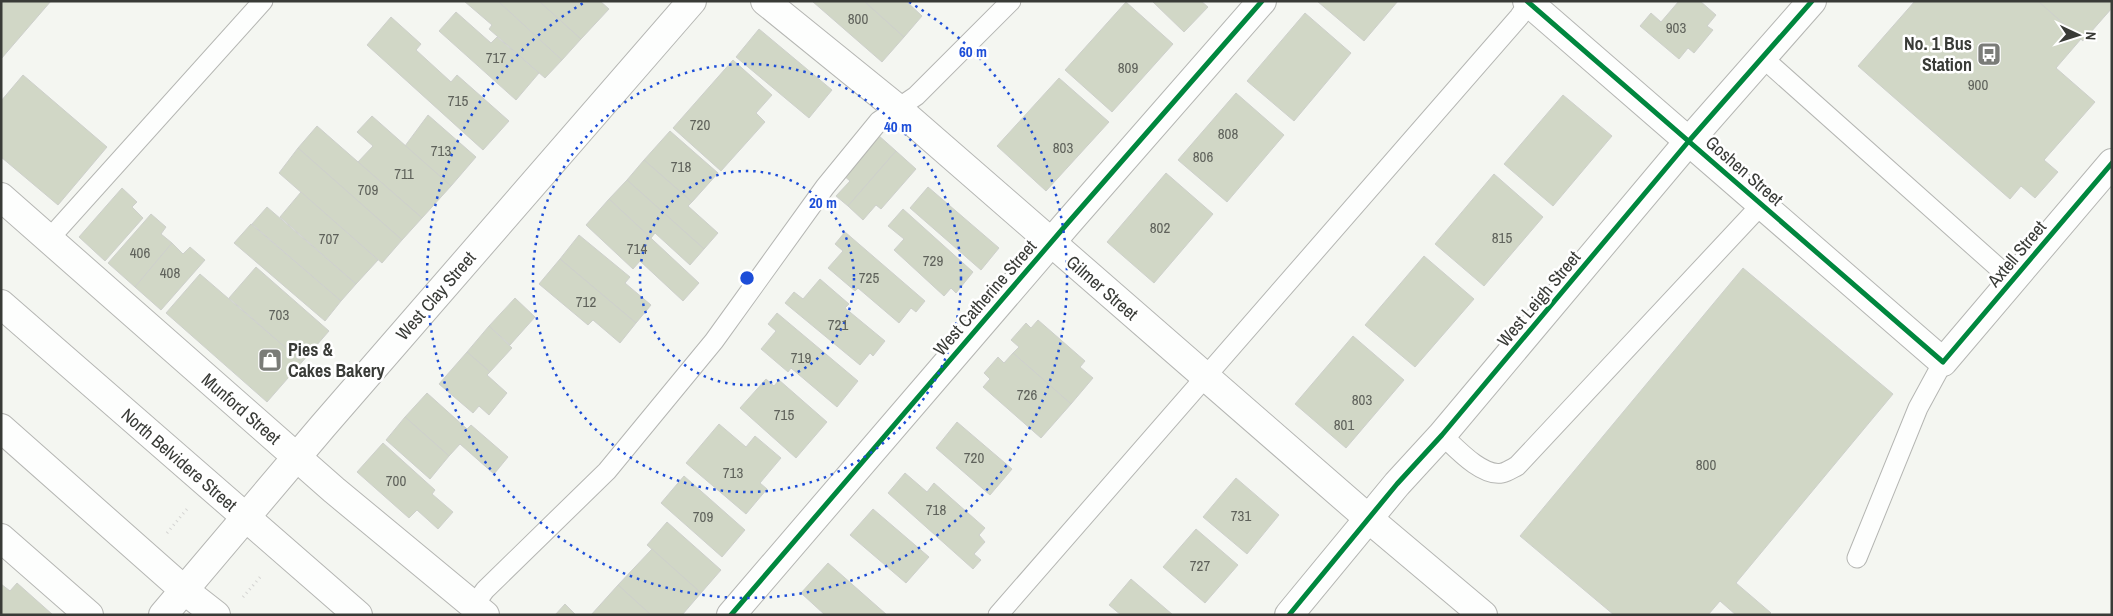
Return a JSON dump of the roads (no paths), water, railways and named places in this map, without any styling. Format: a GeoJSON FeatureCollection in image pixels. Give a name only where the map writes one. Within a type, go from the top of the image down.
{"type":"FeatureCollection","features":[{"type":"Feature","properties":{"kind":"main road","name":"West Clay Street"},"geometry":{"type":"LineString","coordinates":[[162,615],[244,517],[692,1]]}},
{"type":"Feature","properties":{"kind":"main road","name":"Gilmer Street"},"geometry":{"type":"LineString","coordinates":[[765,1],[898,108],[1050,243],[1368,519],[1483,615]]}},
{"type":"Feature","properties":{"kind":"main road","name":"West Catherine Street"},"geometry":{"type":"LineString","coordinates":[[731,615],[1050,243],[1262,1]]}},
{"type":"Feature","properties":{"kind":"main road","name":"West Leigh Street"},"geometry":{"type":"LineString","coordinates":[[1289,615],[1397,484],[1442,435],[1688,142],[1812,1]]}},
{"type":"Feature","properties":{"kind":"main road","name":"Goshen Street"},"geometry":{"type":"LineString","coordinates":[[1529,2],[1943,362]]}},
{"type":"Feature","properties":{"kind":"main road","name":"Axtell Street"},"geometry":{"type":"LineString","coordinates":[[1943,362],[2112,163]]}},
{"type":"Feature","properties":{"kind":"main road","name":"Munford Street"},"geometry":{"type":"LineString","coordinates":[[1,197],[297,458],[479,610]]}},
{"type":"Feature","properties":{"kind":"main road","name":"North Belvidere Street"},"geometry":{"type":"LineString","coordinates":[[1,304],[358,615]]}},
{"type":"Feature","properties":{"kind":"main road"},"geometry":{"type":"LineString","coordinates":[[1,428],[184,590],[216,615]]}},
{"type":"Feature","properties":{"kind":"main road"},"geometry":{"type":"LineString","coordinates":[[1,538],[89,615]]}},
{"type":"Feature","properties":{"kind":"lane"},"geometry":{"type":"LineString","coordinates":[[49,239],[263,1]]}},
{"type":"Feature","properties":{"kind":"lane"},"geometry":{"type":"LineString","coordinates":[[479,610],[485,590],[607,471],[714,341],[825,187],[879,121],[916,96],[1011,1]]}},
{"type":"Feature","properties":{"kind":"lane"},"geometry":{"type":"LineString","coordinates":[[998,615],[1519,17],[1529,2]]}},
{"type":"Feature","properties":{"kind":"lane"},"geometry":{"type":"LineString","coordinates":[[1763,58],[2012,280]]}},
{"type":"Feature","properties":{"kind":"lane"},"geometry":{"type":"LineString","coordinates":[[1442,435],[1481,469],[1492,473],[1502,473],[1517,466],[1761,205]]}},
{"type":"Feature","properties":{"kind":"lane"},"geometry":{"type":"LineString","coordinates":[[1857,558],[1918,408],[1943,362]]}},
{"type":"Feature","properties":{"kind":"place","name":"No. 1 Bus Station"},"geometry":{"type":"Point","coordinates":[1989,54]}},
{"type":"Feature","properties":{"kind":"place","name":"Pies & Cakes Bakery"},"geometry":{"type":"Point","coordinates":[270,360]}}]}
